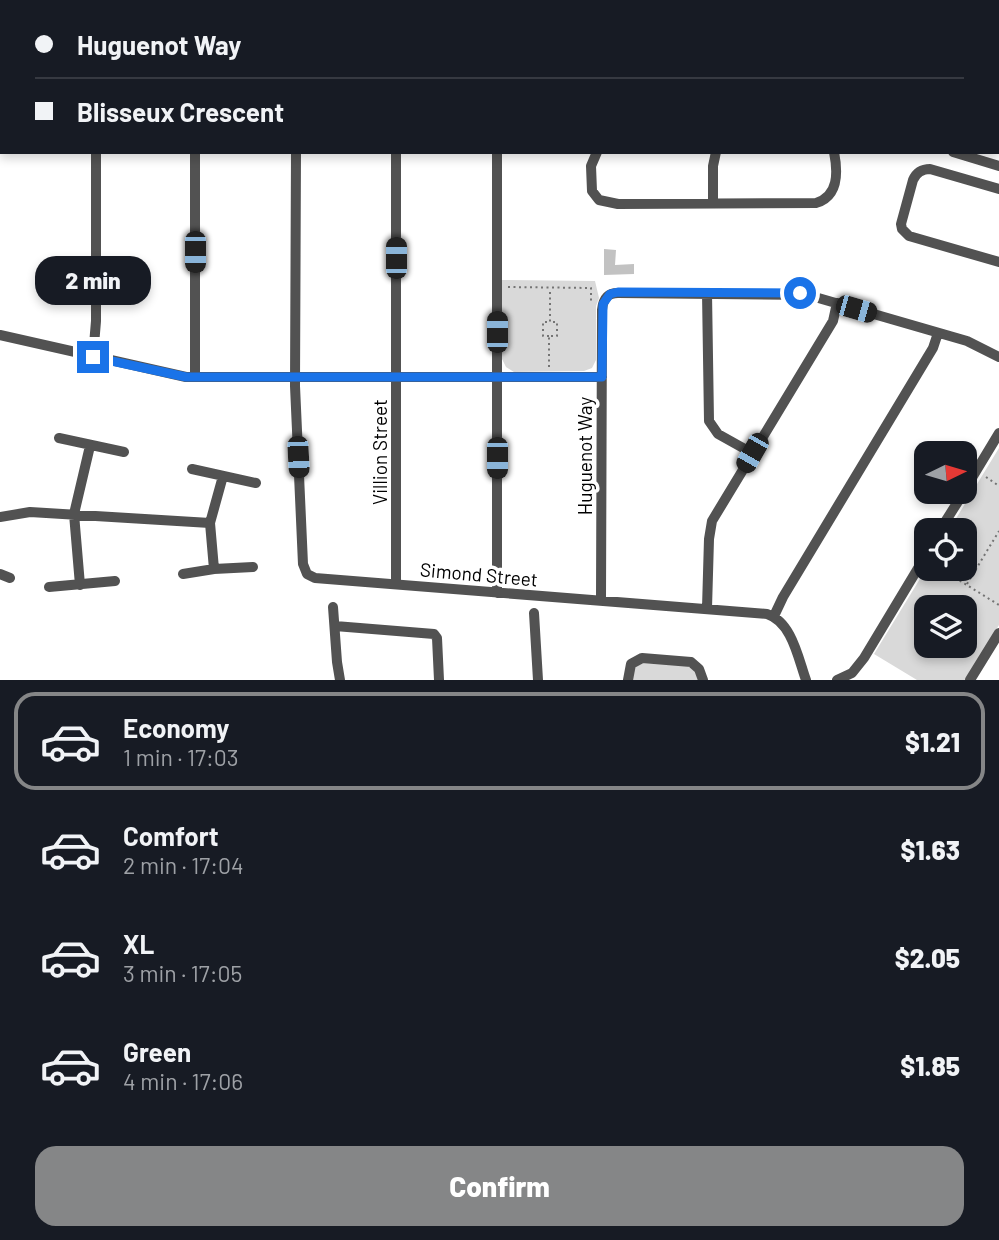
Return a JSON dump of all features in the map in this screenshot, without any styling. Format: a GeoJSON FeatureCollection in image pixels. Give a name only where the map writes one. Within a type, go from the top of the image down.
{"type":"FeatureCollection","features":[{"type":"Feature","properties":{"kind":"street"},"geometry":{"type":"LineString","coordinates":[[93,357],[96,154]]}},
{"type":"Feature","properties":{"kind":"street"},"geometry":{"type":"LineString","coordinates":[[195,154],[195,377]]}},
{"type":"Feature","properties":{"kind":"street","name":"Simond Street"},"geometry":{"type":"LineString","coordinates":[[296,154],[296,377],[305,570],[315,578],[707,608],[774,616]]}},
{"type":"Feature","properties":{"kind":"street","name":"Villion Street"},"geometry":{"type":"LineString","coordinates":[[396,154],[396,584]]}},
{"type":"Feature","properties":{"kind":"street"},"geometry":{"type":"LineString","coordinates":[[497,154],[497,593]]}},
{"type":"Feature","properties":{"kind":"street"},"geometry":{"type":"LineString","coordinates":[[596,154],[591,166],[591,188],[594,196],[605,203],[713,204],[821,201],[832,194],[837,169],[834,154]]}},
{"type":"Feature","properties":{"kind":"street"},"geometry":{"type":"LineString","coordinates":[[710,154],[713,166]]}},
{"type":"Feature","properties":{"kind":"street"},"geometry":{"type":"LineString","coordinates":[[713,204],[716,154]]}},
{"type":"Feature","properties":{"kind":"street"},"geometry":{"type":"LineString","coordinates":[[960,154],[999,166]]}},
{"type":"Feature","properties":{"kind":"street"},"geometry":{"type":"LineString","coordinates":[[999,189],[930,169],[923,170],[914,177],[901,224],[909,236],[999,262]]}},
{"type":"Feature","properties":{"kind":"street"},"geometry":{"type":"LineString","coordinates":[[603,304],[606,297],[613,293],[800,293],[967,341],[999,357]]}},
{"type":"Feature","properties":{"kind":"street"},"geometry":{"type":"LineString","coordinates":[[707,293],[709,421],[718,434],[752,453]]}},
{"type":"Feature","properties":{"kind":"street"},"geometry":{"type":"LineString","coordinates":[[707,608],[710,527],[832,321],[837,303]]}},
{"type":"Feature","properties":{"kind":"street","name":"Huguenot Way"},"geometry":{"type":"LineString","coordinates":[[601,601],[603,304]]}},
{"type":"Feature","properties":{"kind":"street"},"geometry":{"type":"LineString","coordinates":[[806,680],[787,629],[774,616],[933,348],[938,332]]}},
{"type":"Feature","properties":{"kind":"street"},"geometry":{"type":"LineString","coordinates":[[0,335],[172,375],[195,377],[602,377]]}},
{"type":"Feature","properties":{"kind":"street"},"geometry":{"type":"LineString","coordinates":[[977,469],[999,433]]}},
{"type":"Feature","properties":{"kind":"street"},"geometry":{"type":"LineString","coordinates":[[59,438],[124,452]]}},
{"type":"Feature","properties":{"kind":"street"},"geometry":{"type":"LineString","coordinates":[[80,584],[74,514],[90,446]]}},
{"type":"Feature","properties":{"kind":"street"},"geometry":{"type":"LineString","coordinates":[[192,469],[256,483]]}},
{"type":"Feature","properties":{"kind":"street"},"geometry":{"type":"LineString","coordinates":[[214,569],[210,523],[223,476]]}},
{"type":"Feature","properties":{"kind":"street"},"geometry":{"type":"LineString","coordinates":[[0,517],[25,512],[210,523]]}},
{"type":"Feature","properties":{"kind":"street"},"geometry":{"type":"LineString","coordinates":[[183,574],[253,567]]}},
{"type":"Feature","properties":{"kind":"street"},"geometry":{"type":"LineString","coordinates":[[837,680],[852,673],[864,658],[914,575]]}},
{"type":"Feature","properties":{"kind":"street"},"geometry":{"type":"LineString","coordinates":[[49,587],[115,581]]}},
{"type":"Feature","properties":{"kind":"street"},"geometry":{"type":"LineString","coordinates":[[333,607],[340,680]]}},
{"type":"Feature","properties":{"kind":"street"},"geometry":{"type":"LineString","coordinates":[[534,612],[538,680]]}},
{"type":"Feature","properties":{"kind":"street"},"geometry":{"type":"LineString","coordinates":[[335,626],[434,634],[437,638],[439,680]]}},
{"type":"Feature","properties":{"kind":"street"},"geometry":{"type":"LineString","coordinates":[[971,680],[999,633]]}},
{"type":"Feature","properties":{"kind":"street"},"geometry":{"type":"LineString","coordinates":[[628,680],[631,664],[642,658],[691,662],[699,669],[703,680]]}},
{"type":"Feature","properties":{"kind":"path"},"geometry":{"type":"LineString","coordinates":[[497,287],[591,288],[591,304],[603,304]]}},
{"type":"Feature","properties":{"kind":"path"},"geometry":{"type":"LineString","coordinates":[[550,288],[550,322]]}},
{"type":"Feature","properties":{"kind":"path"},"geometry":{"type":"LineString","coordinates":[[543,322],[550,322],[556,322],[556,336],[543,336],[543,322]]}},
{"type":"Feature","properties":{"kind":"path"},"geometry":{"type":"LineString","coordinates":[[549,377],[550,336]]}},
{"type":"Feature","properties":{"kind":"path"},"geometry":{"type":"LineString","coordinates":[[977,472],[999,486]]}},
{"type":"Feature","properties":{"kind":"path"},"geometry":{"type":"LineString","coordinates":[[966,585],[999,531]]}},
{"type":"Feature","properties":{"kind":"path"},"geometry":{"type":"LineString","coordinates":[[960,581],[999,605]]}},
{"type":"Feature","properties":{"kind":"shaded area"},"geometry":{"type":"Polygon","coordinates":[[[502,280],[595,281],[599,298],[596,306],[596,360],[592,368],[584,371],[514,372],[506,367],[502,359],[502,280]]]}},
{"type":"Feature","properties":{"kind":"shaded area"},"geometry":{"type":"Polygon","coordinates":[[[999,448],[999,625],[966,680],[917,680],[874,654],[919,581],[977,581],[977,518],[956,518],[965,504],[977,504],[977,484],[999,448]]]}},
{"type":"Feature","properties":{"kind":"shaded area"},"geometry":{"type":"Polygon","coordinates":[[[640,663],[684,664],[694,670],[699,680],[632,680],[632,671],[640,663]]]}},
{"type":"Feature","properties":{"kind":"building"},"geometry":{"type":"Polygon","coordinates":[[[604,249],[616,250],[615,265],[634,264],[634,274],[604,275],[604,249]]]}},
{"type":"Feature","properties":{"kind":"route"},"geometry":{"type":"LineString","coordinates":[[93,357],[186,377],[602,377],[603,304],[610,294],[800,293]]}}]}
